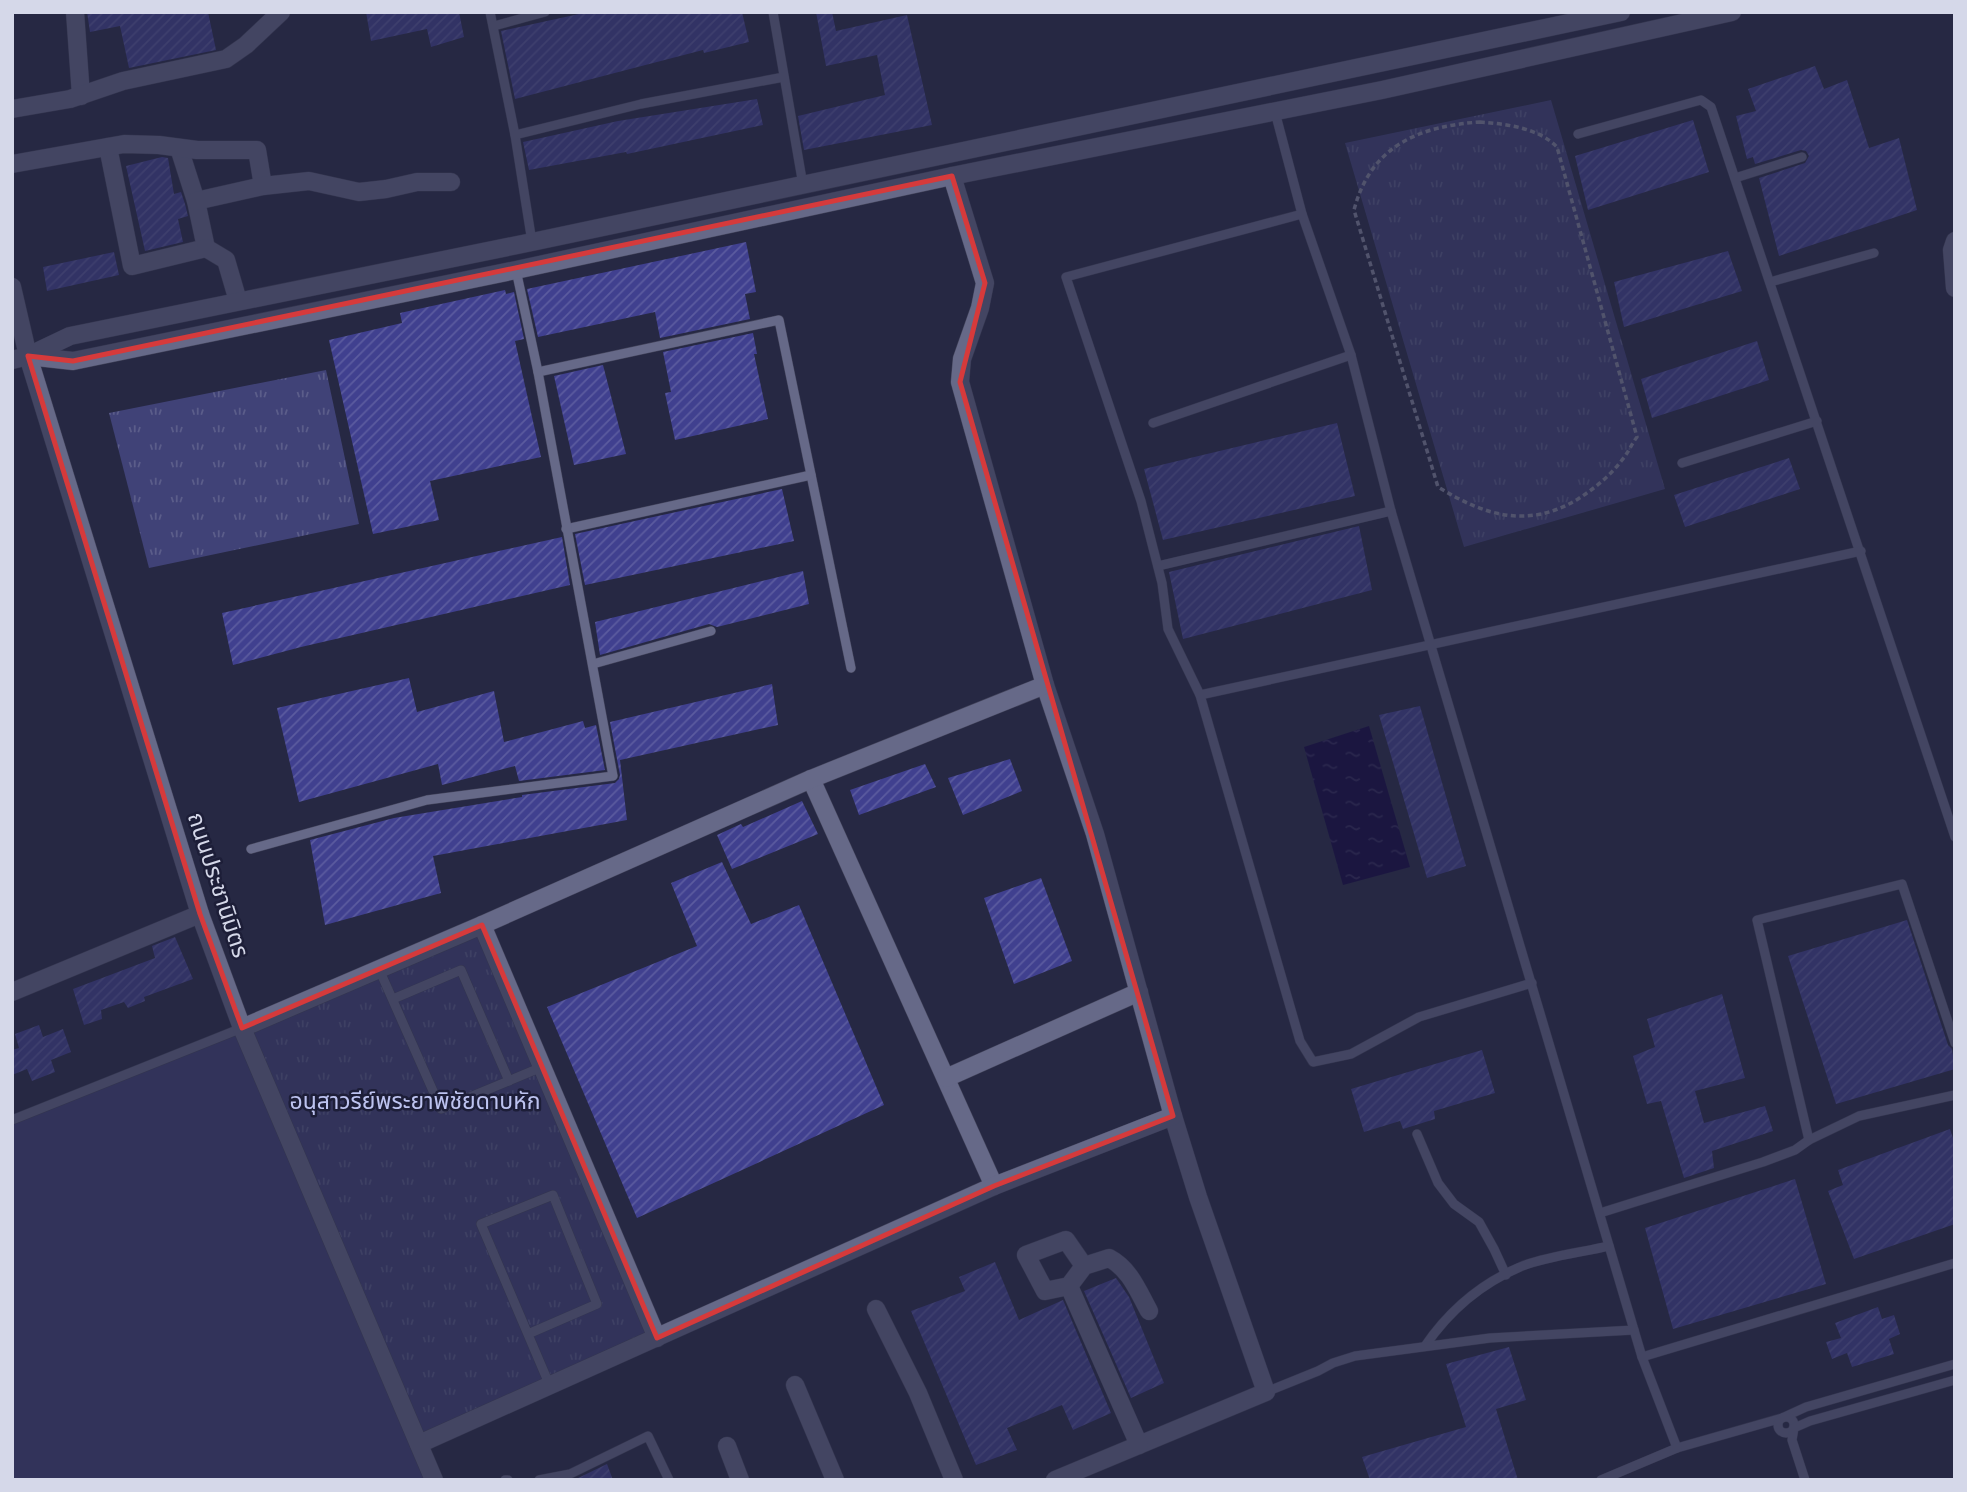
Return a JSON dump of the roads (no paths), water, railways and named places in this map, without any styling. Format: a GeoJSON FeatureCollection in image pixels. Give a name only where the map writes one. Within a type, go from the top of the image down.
{"type":"FeatureCollection","features":[{"type":"Feature","properties":{"kind":"street"},"geometry":{"type":"LineString","coordinates":[[75,12],[82,96]]}},
{"type":"Feature","properties":{"kind":"street"},"geometry":{"type":"LineString","coordinates":[[12,109],[82,96],[123,81],[226,59],[246,45],[281,12]]}},
{"type":"Feature","properties":{"kind":"street"},"geometry":{"type":"LineString","coordinates":[[20,358],[70,336],[532,242],[1621,12]]}},
{"type":"Feature","properties":{"kind":"street"},"geometry":{"type":"LineString","coordinates":[[20,358],[73,361],[516,270],[952,176],[1382,90],[1732,12]]}},
{"type":"Feature","properties":{"kind":"street"},"geometry":{"type":"LineString","coordinates":[[1377,65],[1382,90]]}},
{"type":"Feature","properties":{"kind":"street"},"geometry":{"type":"LineString","coordinates":[[12,164],[124,144],[197,150],[257,150],[263,186]]}},
{"type":"Feature","properties":{"kind":"street"},"geometry":{"type":"LineString","coordinates":[[108,147],[132,266],[206,248],[226,260],[238,301]]}},
{"type":"Feature","properties":{"kind":"street"},"geometry":{"type":"LineString","coordinates":[[179,148],[206,248]]}},
{"type":"Feature","properties":{"kind":"street"},"geometry":{"type":"LineString","coordinates":[[952,176],[985,283],[980,308],[962,359],[960,382],[1045,685],[1095,834],[1173,1116],[1198,1197],[1266,1392],[1055,1480]]}},
{"type":"Feature","properties":{"kind":"street"},"geometry":{"type":"LineString","coordinates":[[195,201],[263,186],[309,181],[359,192],[417,182],[451,182]]}},
{"type":"Feature","properties":{"kind":"street"},"geometry":{"type":"LineString","coordinates":[[1955,241],[1952,250],[1955,288]]}},
{"type":"Feature","properties":{"kind":"street","name":"ถนนประชานิมิตร"},"geometry":{"type":"LineString","coordinates":[[12,287],[20,358],[200,914],[242,1028],[434,1480]]}},
{"type":"Feature","properties":{"kind":"street"},"geometry":{"type":"LineString","coordinates":[[242,1028],[811,779],[1045,685]]}},
{"type":"Feature","properties":{"kind":"street"},"geometry":{"type":"LineString","coordinates":[[811,779],[995,1186]]}},
{"type":"Feature","properties":{"kind":"street"},"geometry":{"type":"LineString","coordinates":[[12,992],[200,914]]}},
{"type":"Feature","properties":{"kind":"street"},"geometry":{"type":"LineString","coordinates":[[482,925],[657,1338]]}},
{"type":"Feature","properties":{"kind":"street"},"geometry":{"type":"LineString","coordinates":[[946,1078],[1139,992]]}},
{"type":"Feature","properties":{"kind":"street"},"geometry":{"type":"LineString","coordinates":[[419,1444],[995,1186],[1173,1116]]}},
{"type":"Feature","properties":{"kind":"street"},"geometry":{"type":"LineString","coordinates":[[1084,1266],[1066,1240],[1026,1255],[1045,1291],[1069,1286],[1084,1266],[1109,1258],[1120,1264],[1130,1275],[1149,1311]]}},
{"type":"Feature","properties":{"kind":"street"},"geometry":{"type":"LineString","coordinates":[[1069,1286],[1139,1445]]}},
{"type":"Feature","properties":{"kind":"street"},"geometry":{"type":"LineString","coordinates":[[876,1309],[918,1393],[954,1480]]}},
{"type":"Feature","properties":{"kind":"street"},"geometry":{"type":"LineString","coordinates":[[794,1385],[835,1480]]}},
{"type":"Feature","properties":{"kind":"street"},"geometry":{"type":"LineString","coordinates":[[727,1446],[740,1480]]}},
{"type":"Feature","properties":{"kind":"lane"},"geometry":{"type":"LineString","coordinates":[[490,12],[515,135],[532,242]]}},
{"type":"Feature","properties":{"kind":"lane"},"geometry":{"type":"LineString","coordinates":[[494,26],[545,12]]}},
{"type":"Feature","properties":{"kind":"lane"},"geometry":{"type":"LineString","coordinates":[[773,12],[803,185]]}},
{"type":"Feature","properties":{"kind":"lane"},"geometry":{"type":"LineString","coordinates":[[515,135],[640,104],[784,77]]}},
{"type":"Feature","properties":{"kind":"lane"},"geometry":{"type":"LineString","coordinates":[[1577,134],[1701,100],[1711,107],[1955,837]]}},
{"type":"Feature","properties":{"kind":"lane"},"geometry":{"type":"LineString","coordinates":[[1275,112],[1302,214],[1351,355],[1391,511],[1642,1357],[1677,1448]]}},
{"type":"Feature","properties":{"kind":"lane"},"geometry":{"type":"LineString","coordinates":[[1735,178],[1802,157]]}},
{"type":"Feature","properties":{"kind":"lane"},"geometry":{"type":"LineString","coordinates":[[1302,214],[1066,277],[1142,501],[1158,566],[1168,629],[1200,695],[1300,1041],[1313,1062],[1351,1054],[1419,1017],[1532,983]]}},
{"type":"Feature","properties":{"kind":"lane"},"geometry":{"type":"LineString","coordinates":[[1770,282],[1874,253]]}},
{"type":"Feature","properties":{"kind":"lane"},"geometry":{"type":"LineString","coordinates":[[250,849],[427,800],[613,776],[538,372],[516,270]]}},
{"type":"Feature","properties":{"kind":"lane"},"geometry":{"type":"LineString","coordinates":[[538,372],[779,320],[851,668]]}},
{"type":"Feature","properties":{"kind":"lane"},"geometry":{"type":"LineString","coordinates":[[1153,423],[1351,355]]}},
{"type":"Feature","properties":{"kind":"lane"},"geometry":{"type":"LineString","coordinates":[[1682,463],[1817,421]]}},
{"type":"Feature","properties":{"kind":"lane"},"geometry":{"type":"LineString","coordinates":[[566,529],[811,475]]}},
{"type":"Feature","properties":{"kind":"lane"},"geometry":{"type":"LineString","coordinates":[[1158,566],[1391,511]]}},
{"type":"Feature","properties":{"kind":"lane"},"geometry":{"type":"LineString","coordinates":[[1200,695],[1861,551]]}},
{"type":"Feature","properties":{"kind":"lane"},"geometry":{"type":"LineString","coordinates":[[593,664],[711,631]]}},
{"type":"Feature","properties":{"kind":"lane"},"geometry":{"type":"LineString","coordinates":[[1809,1140],[1757,920],[1902,884],[1955,1043]]}},
{"type":"Feature","properties":{"kind":"lane"},"geometry":{"type":"LineString","coordinates":[[379,969],[441,1109],[542,1067]]}},
{"type":"Feature","properties":{"kind":"lane"},"geometry":{"type":"LineString","coordinates":[[393,999],[461,970],[509,1081]]}},
{"type":"Feature","properties":{"kind":"lane"},"geometry":{"type":"LineString","coordinates":[[12,1120],[242,1028]]}},
{"type":"Feature","properties":{"kind":"lane"},"geometry":{"type":"LineString","coordinates":[[1600,1213],[1763,1162],[1795,1150],[1809,1140],[1859,1116],[1955,1095]]}},
{"type":"Feature","properties":{"kind":"lane"},"geometry":{"type":"LineString","coordinates":[[1417,1134],[1438,1183],[1454,1204],[1479,1223],[1506,1275]]}},
{"type":"Feature","properties":{"kind":"lane"},"geometry":{"type":"LineString","coordinates":[[528,1334],[597,1304],[552,1195],[481,1224],[550,1386]]}},
{"type":"Feature","properties":{"kind":"lane"},"geometry":{"type":"LineString","coordinates":[[1425,1346],[1442,1321],[1476,1291],[1521,1266],[1609,1246]]}},
{"type":"Feature","properties":{"kind":"lane"},"geometry":{"type":"LineString","coordinates":[[1642,1357],[1955,1263]]}},
{"type":"Feature","properties":{"kind":"lane"},"geometry":{"type":"LineString","coordinates":[[1266,1392],[1355,1356],[1490,1338],[1634,1330]]}},
{"type":"Feature","properties":{"kind":"lane"},"geometry":{"type":"LineString","coordinates":[[1601,1480],[1677,1448],[1955,1364]]}},
{"type":"Feature","properties":{"kind":"lane"},"geometry":{"type":"LineString","coordinates":[[1755,1426],[1789,1433],[1810,1421],[1955,1380]]}},
{"type":"Feature","properties":{"kind":"lane"},"geometry":{"type":"LineString","coordinates":[[1782,1418],[1790,1419],[1794,1428],[1793,1440],[1805,1480]]}},
{"type":"Feature","properties":{"kind":"lane"},"geometry":{"type":"LineString","coordinates":[[1782,1418],[1778,1423],[1783,1432],[1793,1440]]}},
{"type":"Feature","properties":{"kind":"lane"},"geometry":{"type":"LineString","coordinates":[[539,1480],[570,1474],[648,1436],[669,1480]]}},
{"type":"Feature","properties":{"kind":"water"},"geometry":{"type":"Polygon","coordinates":[[[1369,726],[1410,867],[1343,885],[1304,747],[1369,726]]]}},
{"type":"Feature","properties":{"kind":"park label","name":"อนุสาวรีย์พระยาพิชัยดาบหัก"},"geometry":{"type":"Point","coordinates":[415,1101]}}]}
